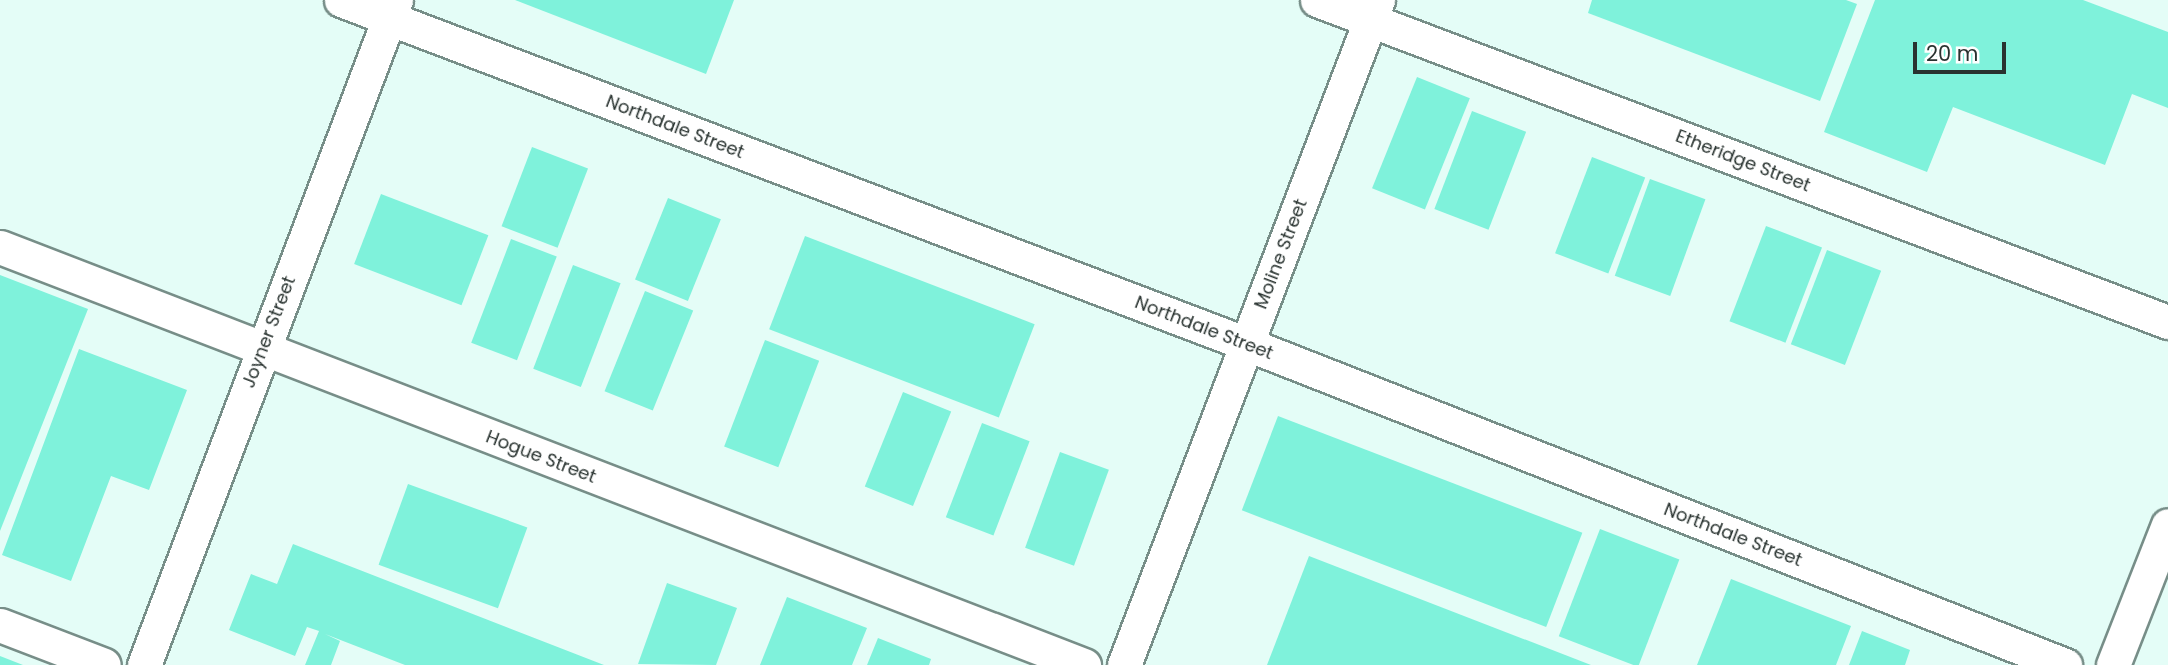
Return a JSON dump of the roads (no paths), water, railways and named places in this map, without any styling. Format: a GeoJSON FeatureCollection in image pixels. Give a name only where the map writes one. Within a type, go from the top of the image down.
{"type":"FeatureCollection","features":[{"type":"Feature","properties":{"kind":"street","name":"Northdale Street"},"geometry":{"type":"LineString","coordinates":[[341,0],[393,9],[2065,665]]}},
{"type":"Feature","properties":{"kind":"street","name":"Etheridge Street"},"geometry":{"type":"LineString","coordinates":[[1317,0],[1374,10],[2168,321]]}},
{"type":"Feature","properties":{"kind":"street","name":"Joyner Street"},"geometry":{"type":"LineString","coordinates":[[144,665],[393,9]]}},
{"type":"Feature","properties":{"kind":"street","name":"Moline Street"},"geometry":{"type":"LineString","coordinates":[[1124,665],[1374,10]]}},
{"type":"Feature","properties":{"kind":"street","name":"Hogue Street"},"geometry":{"type":"LineString","coordinates":[[0,247],[262,351],[1084,665]]}},
{"type":"Feature","properties":{"kind":"street"},"geometry":{"type":"LineString","coordinates":[[2113,665],[2168,524]]}},
{"type":"Feature","properties":{"kind":"street"},"geometry":{"type":"LineString","coordinates":[[0,625],[104,665]]}}]}
